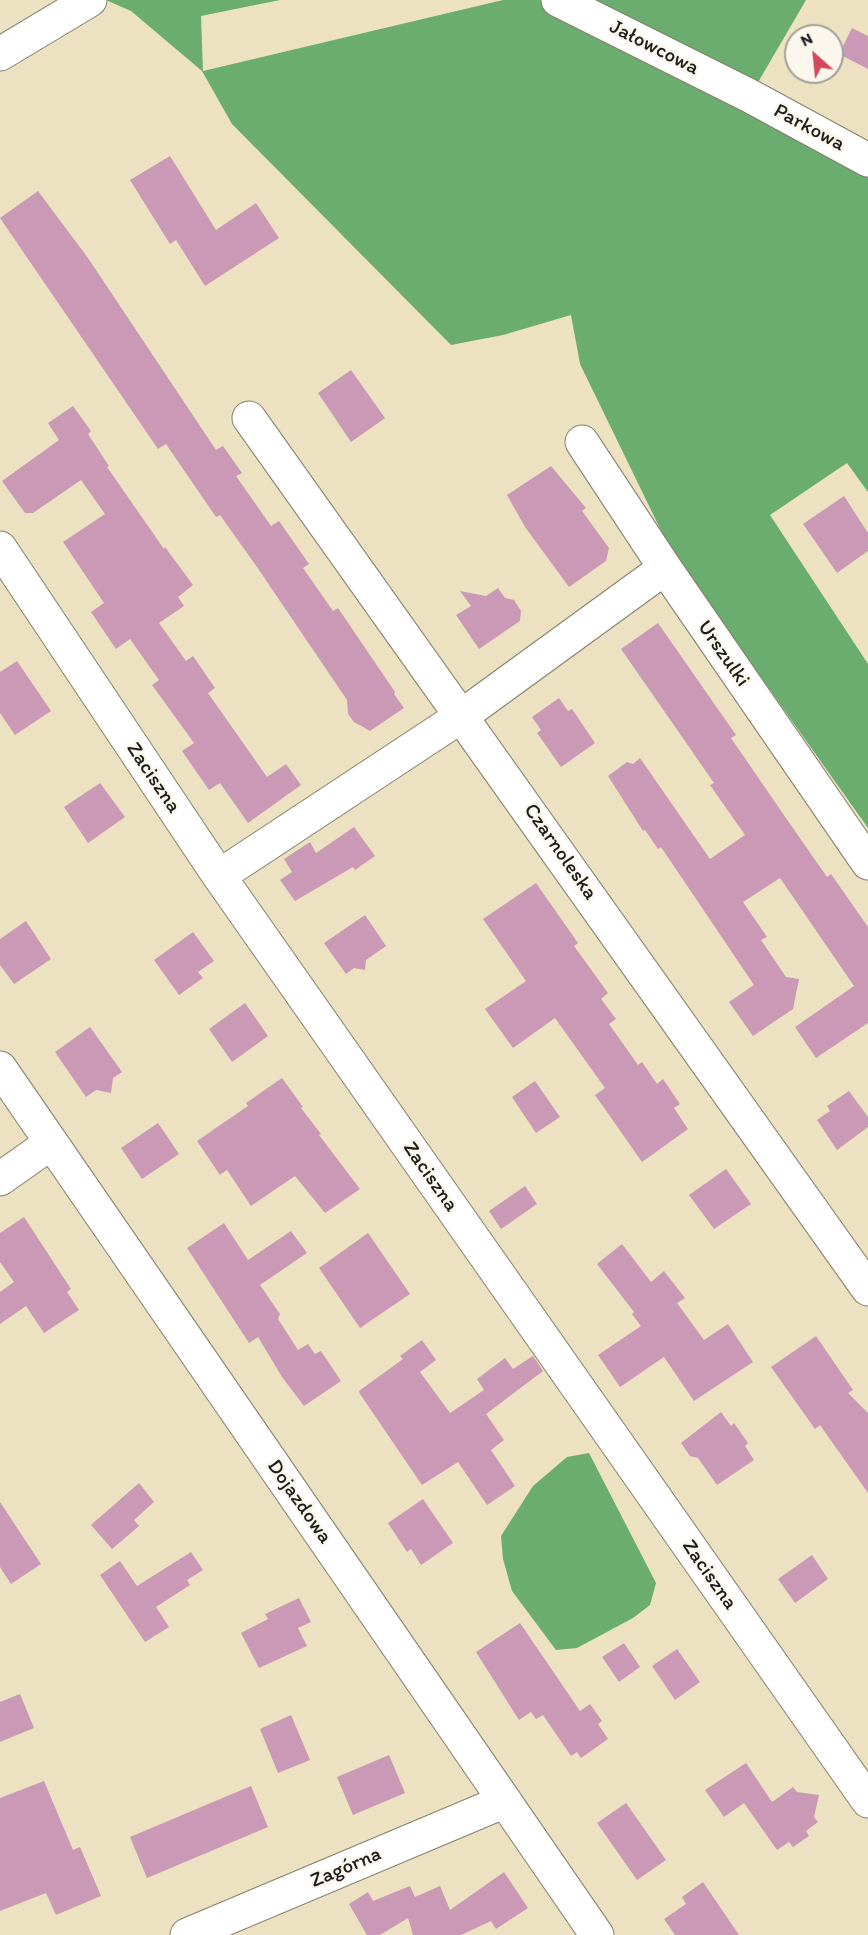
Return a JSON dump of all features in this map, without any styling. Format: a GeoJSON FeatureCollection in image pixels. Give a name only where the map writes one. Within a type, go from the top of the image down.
{"type":"FeatureCollection","features":[{"type":"Feature","properties":{"kind":"street"},"geometry":{"type":"LineString","coordinates":[[0,54],[90,0]]}},
{"type":"Feature","properties":{"kind":"street","name":"Jałowcowa"},"geometry":{"type":"LineString","coordinates":[[558,0],[750,96]]}},
{"type":"Feature","properties":{"kind":"street","name":"Parkowa"},"geometry":{"type":"LineString","coordinates":[[750,96],[868,160]]}},
{"type":"Feature","properties":{"kind":"street","name":"Czarnoleska"},"geometry":{"type":"LineString","coordinates":[[249,418],[463,715],[868,1288]]}},
{"type":"Feature","properties":{"kind":"street","name":"Urszulki"},"geometry":{"type":"LineString","coordinates":[[582,442],[665,568],[868,862]]}},
{"type":"Feature","properties":{"kind":"street","name":"Zaciszna"},"geometry":{"type":"LineString","coordinates":[[0,548],[219,876],[868,1801]]}},
{"type":"Feature","properties":{"kind":"street"},"geometry":{"type":"LineString","coordinates":[[219,876],[463,715],[665,568]]}},
{"type":"Feature","properties":{"kind":"street","name":"Dojazdowa"},"geometry":{"type":"LineString","coordinates":[[0,1068],[597,1935]]}},
{"type":"Feature","properties":{"kind":"street"},"geometry":{"type":"LineString","coordinates":[[0,1179],[51,1143]]}},
{"type":"Feature","properties":{"kind":"street","name":"Zagórna"},"geometry":{"type":"LineString","coordinates":[[187,1935],[505,1801]]}},
{"type":"Feature","properties":{"kind":"green space"},"geometry":{"type":"Polygon","coordinates":[[[106,0],[280,0],[201,16],[203,71],[503,0],[806,0],[792,24],[784,24],[784,38],[750,96],[868,152],[868,492],[847,463],[770,515],[868,664],[868,828],[670,549],[580,364],[571,315],[503,335],[451,345],[232,124],[202,71],[131,11],[106,0]]]}},
{"type":"Feature","properties":{"kind":"green space"},"geometry":{"type":"Polygon","coordinates":[[[589,1453],[656,1583],[650,1605],[633,1618],[577,1648],[556,1650],[512,1591],[503,1559],[501,1536],[533,1486],[567,1457],[589,1453]]]}},
{"type":"Feature","properties":{"kind":"building"},"geometry":{"type":"Polygon","coordinates":[[[852,28],[868,36],[868,69],[844,57],[844,44],[852,28]]]}},
{"type":"Feature","properties":{"kind":"building"},"geometry":{"type":"Polygon","coordinates":[[[170,156],[216,230],[256,203],[279,238],[205,286],[176,240],[170,244],[130,180],[170,156]]]}},
{"type":"Feature","properties":{"kind":"building"},"geometry":{"type":"Polygon","coordinates":[[[38,191],[88,258],[216,450],[223,446],[242,473],[236,476],[271,526],[279,521],[309,564],[303,568],[333,611],[338,608],[395,692],[394,694],[404,708],[370,731],[354,722],[348,714],[347,700],[257,567],[220,515],[216,517],[166,444],[158,449],[0,218],[38,191]]]}},
{"type":"Feature","properties":{"kind":"building"},"geometry":{"type":"Polygon","coordinates":[[[351,370],[385,418],[351,442],[318,393],[351,370]]]}},
{"type":"Feature","properties":{"kind":"building"},"geometry":{"type":"Polygon","coordinates":[[[73,406],[91,431],[88,434],[109,466],[107,467],[164,549],[165,547],[193,585],[178,597],[184,606],[159,623],[186,661],[193,656],[215,688],[208,693],[267,777],[286,764],[301,785],[248,823],[220,783],[209,790],[182,751],[194,743],[152,685],[159,680],[130,639],[116,649],[91,612],[104,603],[63,542],[105,514],[81,480],[33,513],[25,513],[2,481],[59,440],[48,423],[73,406]]]}},
{"type":"Feature","properties":{"kind":"building"},"geometry":{"type":"Polygon","coordinates":[[[551,466],[586,508],[582,511],[609,548],[606,561],[569,587],[525,527],[507,495],[551,466]]]}},
{"type":"Feature","properties":{"kind":"building"},"geometry":{"type":"Polygon","coordinates":[[[844,496],[868,533],[868,551],[837,573],[803,524],[844,496]]]}},
{"type":"Feature","properties":{"kind":"building"},"geometry":{"type":"Polygon","coordinates":[[[498,588],[505,598],[514,600],[521,611],[520,621],[479,649],[456,615],[471,606],[460,591],[486,596],[498,588]]]}},
{"type":"Feature","properties":{"kind":"building"},"geometry":{"type":"Polygon","coordinates":[[[658,623],[736,735],[731,738],[788,821],[827,877],[831,874],[868,927],[868,1023],[816,1058],[795,1027],[854,986],[780,878],[743,902],[767,937],[761,940],[786,977],[799,979],[793,1009],[753,1036],[729,1002],[754,985],[661,847],[658,849],[645,830],[643,831],[608,776],[627,762],[633,764],[640,758],[710,859],[745,835],[710,785],[714,783],[621,649],[658,623]]]}},
{"type":"Feature","properties":{"kind":"building"},"geometry":{"type":"Polygon","coordinates":[[[17,661],[51,711],[15,735],[0,713],[0,672],[17,661]]]}},
{"type":"Feature","properties":{"kind":"building"},"geometry":{"type":"Polygon","coordinates":[[[559,698],[568,711],[572,709],[595,743],[561,767],[537,733],[541,730],[532,717],[559,698]]]}},
{"type":"Feature","properties":{"kind":"building"},"geometry":{"type":"Polygon","coordinates":[[[100,783],[125,817],[88,843],[64,807],[100,783]]]}},
{"type":"Feature","properties":{"kind":"building"},"geometry":{"type":"Polygon","coordinates":[[[354,827],[375,856],[355,870],[353,867],[295,901],[280,880],[292,872],[284,859],[310,842],[316,853],[354,827]]]}},
{"type":"Feature","properties":{"kind":"building"},"geometry":{"type":"Polygon","coordinates":[[[536,883],[578,943],[574,946],[608,993],[601,999],[616,1019],[609,1024],[638,1065],[642,1062],[657,1084],[663,1079],[680,1104],[674,1108],[688,1129],[642,1162],[595,1095],[605,1088],[555,1018],[513,1048],[485,1009],[526,981],[483,919],[536,883]]]}},
{"type":"Feature","properties":{"kind":"building"},"geometry":{"type":"Polygon","coordinates":[[[365,915],[386,946],[366,960],[365,970],[354,968],[346,974],[324,943],[365,915]]]}},
{"type":"Feature","properties":{"kind":"building"},"geometry":{"type":"Polygon","coordinates":[[[26,921],[51,959],[14,984],[0,965],[0,939],[26,921]]]}},
{"type":"Feature","properties":{"kind":"building"},"geometry":{"type":"Polygon","coordinates":[[[193,932],[214,961],[198,972],[203,978],[179,995],[154,960],[193,932]]]}},
{"type":"Feature","properties":{"kind":"building"},"geometry":{"type":"Polygon","coordinates":[[[245,1003],[268,1036],[232,1062],[209,1029],[245,1003]]]}},
{"type":"Feature","properties":{"kind":"building"},"geometry":{"type":"Polygon","coordinates":[[[90,1027],[122,1072],[113,1078],[111,1093],[96,1090],[86,1097],[55,1052],[90,1027]]]}},
{"type":"Feature","properties":{"kind":"building"},"geometry":{"type":"Polygon","coordinates":[[[282,1078],[321,1134],[319,1135],[360,1189],[325,1213],[295,1176],[251,1206],[227,1170],[220,1175],[197,1141],[248,1106],[246,1103],[282,1078]]]}},
{"type":"Feature","properties":{"kind":"building"},"geometry":{"type":"Polygon","coordinates":[[[535,1081],[560,1117],[536,1133],[512,1097],[535,1081]]]}},
{"type":"Feature","properties":{"kind":"building"},"geometry":{"type":"Polygon","coordinates":[[[849,1091],[868,1117],[868,1127],[837,1150],[817,1120],[830,1111],[827,1106],[849,1091]]]}},
{"type":"Feature","properties":{"kind":"building"},"geometry":{"type":"Polygon","coordinates":[[[158,1123],[179,1154],[142,1179],[121,1148],[158,1123]]]}},
{"type":"Feature","properties":{"kind":"building"},"geometry":{"type":"Polygon","coordinates":[[[726,1169],[751,1204],[714,1229],[689,1195],[726,1169]]]}},
{"type":"Feature","properties":{"kind":"building"},"geometry":{"type":"Polygon","coordinates":[[[525,1186],[537,1204],[501,1229],[489,1211],[525,1186]]]}},
{"type":"Feature","properties":{"kind":"building"},"geometry":{"type":"Polygon","coordinates":[[[24,1217],[71,1289],[67,1292],[79,1310],[44,1333],[26,1306],[0,1324],[0,1292],[14,1282],[0,1262],[0,1233],[24,1217]]]}},
{"type":"Feature","properties":{"kind":"building"},"geometry":{"type":"Polygon","coordinates":[[[224,1223],[248,1260],[291,1231],[307,1253],[260,1285],[280,1314],[278,1319],[298,1350],[308,1344],[315,1354],[321,1351],[341,1381],[304,1406],[282,1377],[258,1337],[249,1343],[187,1248],[224,1223]]]}},
{"type":"Feature","properties":{"kind":"building"},"geometry":{"type":"Polygon","coordinates":[[[368,1233],[410,1294],[360,1328],[319,1268],[368,1233]]]}},
{"type":"Feature","properties":{"kind":"building"},"geometry":{"type":"Polygon","coordinates":[[[622,1244],[651,1282],[664,1271],[685,1298],[677,1303],[704,1340],[728,1324],[753,1362],[694,1401],[664,1357],[620,1387],[598,1355],[641,1326],[632,1314],[634,1312],[597,1264],[622,1244]]]}},
{"type":"Feature","properties":{"kind":"building"},"geometry":{"type":"Polygon","coordinates":[[[816,1336],[853,1390],[848,1393],[868,1413],[868,1493],[820,1425],[815,1429],[771,1367],[816,1336]]]}},
{"type":"Feature","properties":{"kind":"building"},"geometry":{"type":"Polygon","coordinates":[[[422,1340],[436,1360],[420,1372],[450,1413],[484,1390],[477,1379],[505,1358],[513,1369],[533,1356],[543,1371],[486,1414],[504,1440],[491,1450],[515,1486],[487,1505],[458,1462],[422,1485],[360,1394],[359,1391],[403,1359],[400,1356],[422,1340]]]}},
{"type":"Feature","properties":{"kind":"building"},"geometry":{"type":"Polygon","coordinates":[[[721,1412],[731,1426],[734,1423],[748,1443],[745,1446],[754,1460],[717,1485],[698,1458],[690,1456],[681,1443],[721,1412]]]}},
{"type":"Feature","properties":{"kind":"building"},"geometry":{"type":"Polygon","coordinates":[[[139,1483],[154,1502],[134,1520],[139,1526],[112,1549],[91,1525],[139,1483]]]}},
{"type":"Feature","properties":{"kind":"building"},"geometry":{"type":"Polygon","coordinates":[[[423,1499],[453,1543],[421,1565],[411,1549],[407,1552],[388,1523],[423,1499]]]}},
{"type":"Feature","properties":{"kind":"building"},"geometry":{"type":"Polygon","coordinates":[[[0,1502],[41,1564],[11,1584],[0,1567],[0,1502]]]}},
{"type":"Feature","properties":{"kind":"building"},"geometry":{"type":"Polygon","coordinates":[[[191,1552],[203,1570],[187,1580],[190,1585],[156,1607],[169,1627],[145,1642],[100,1575],[120,1561],[137,1586],[191,1552]]]}},
{"type":"Feature","properties":{"kind":"building"},"geometry":{"type":"Polygon","coordinates":[[[812,1555],[828,1579],[795,1603],[778,1579],[812,1555]]]}},
{"type":"Feature","properties":{"kind":"building"},"geometry":{"type":"Polygon","coordinates":[[[299,1598],[311,1622],[298,1628],[307,1646],[259,1668],[241,1633],[268,1619],[265,1614],[299,1598]]]}},
{"type":"Feature","properties":{"kind":"building"},"geometry":{"type":"Polygon","coordinates":[[[520,1623],[580,1711],[590,1704],[602,1721],[598,1724],[608,1739],[581,1758],[577,1752],[571,1756],[543,1715],[536,1719],[531,1712],[519,1720],[476,1652],[520,1623]]]}},
{"type":"Feature","properties":{"kind":"building"},"geometry":{"type":"Polygon","coordinates":[[[624,1643],[640,1667],[619,1682],[602,1657],[624,1643]]]}},
{"type":"Feature","properties":{"kind":"building"},"geometry":{"type":"Polygon","coordinates":[[[677,1649],[700,1682],[675,1700],[652,1666],[677,1649]]]}},
{"type":"Feature","properties":{"kind":"building"},"geometry":{"type":"Polygon","coordinates":[[[20,1694],[34,1728],[0,1742],[0,1702],[20,1694]]]}},
{"type":"Feature","properties":{"kind":"building"},"geometry":{"type":"Polygon","coordinates":[[[291,1715],[310,1760],[278,1773],[260,1729],[291,1715]]]}},
{"type":"Feature","properties":{"kind":"building"},"geometry":{"type":"Polygon","coordinates":[[[389,1755],[405,1793],[353,1815],[337,1777],[389,1755]]]}},
{"type":"Feature","properties":{"kind":"building"},"geometry":{"type":"Polygon","coordinates":[[[746,1763],[772,1802],[793,1787],[797,1792],[819,1795],[814,1817],[818,1822],[806,1831],[809,1836],[793,1847],[789,1842],[777,1850],[744,1803],[724,1817],[705,1790],[746,1763]]]}},
{"type":"Feature","properties":{"kind":"building"},"geometry":{"type":"Polygon","coordinates":[[[44,1781],[73,1850],[80,1847],[101,1896],[56,1915],[46,1893],[0,1911],[0,1798],[44,1781]]]}},
{"type":"Feature","properties":{"kind":"building"},"geometry":{"type":"Polygon","coordinates":[[[251,1786],[268,1827],[147,1878],[130,1837],[251,1786]]]}},
{"type":"Feature","properties":{"kind":"building"},"geometry":{"type":"Polygon","coordinates":[[[626,1803],[666,1860],[637,1880],[597,1823],[626,1803]]]}},
{"type":"Feature","properties":{"kind":"building"},"geometry":{"type":"Polygon","coordinates":[[[504,1872],[528,1908],[496,1929],[491,1921],[461,1935],[413,1935],[408,1918],[380,1935],[367,1935],[349,1904],[368,1892],[373,1901],[410,1886],[415,1897],[440,1886],[450,1910],[504,1872]]]}},
{"type":"Feature","properties":{"kind":"building"},"geometry":{"type":"Polygon","coordinates":[[[703,1882],[739,1935],[675,1935],[664,1919],[686,1904],[682,1897],[703,1882]]]}}]}
